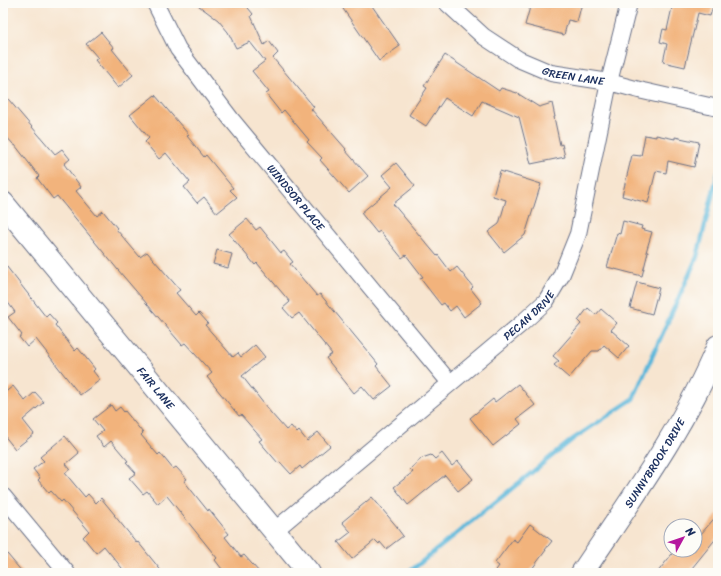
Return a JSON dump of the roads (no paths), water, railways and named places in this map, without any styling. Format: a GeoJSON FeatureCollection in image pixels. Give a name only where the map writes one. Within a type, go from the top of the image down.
{"type":"FeatureCollection","features":[{"type":"Feature","properties":{"kind":"street","name":"WINDSOR PLACE"},"geometry":{"type":"LineString","coordinates":[[154,3],[178,49],[231,119],[450,383]]}},
{"type":"Feature","properties":{"kind":"street","name":"GREEN LANE"},"geometry":{"type":"LineString","coordinates":[[447,3],[484,36],[518,58],[551,73],[609,82],[718,108]]}},
{"type":"Feature","properties":{"kind":"street","name":"PECAN DRIVE"},"geometry":{"type":"LineString","coordinates":[[274,532],[521,324],[546,301],[561,276],[578,234],[609,82],[629,3]]}},
{"type":"Feature","properties":{"kind":"street","name":"FAIR LANE"},"geometry":{"type":"LineString","coordinates":[[3,203],[309,573]]}},
{"type":"Feature","properties":{"kind":"street","name":"SUNNYBROOK DRIVE"},"geometry":{"type":"LineString","coordinates":[[582,573],[712,378],[718,346]]}},
{"type":"Feature","properties":{"kind":"street"},"geometry":{"type":"LineString","coordinates":[[3,496],[67,573]]}},
{"type":"Feature","properties":{"kind":"waterway"},"geometry":{"type":"LineString","coordinates":[[408,573],[573,439],[633,399],[697,257],[718,173]]}}]}
